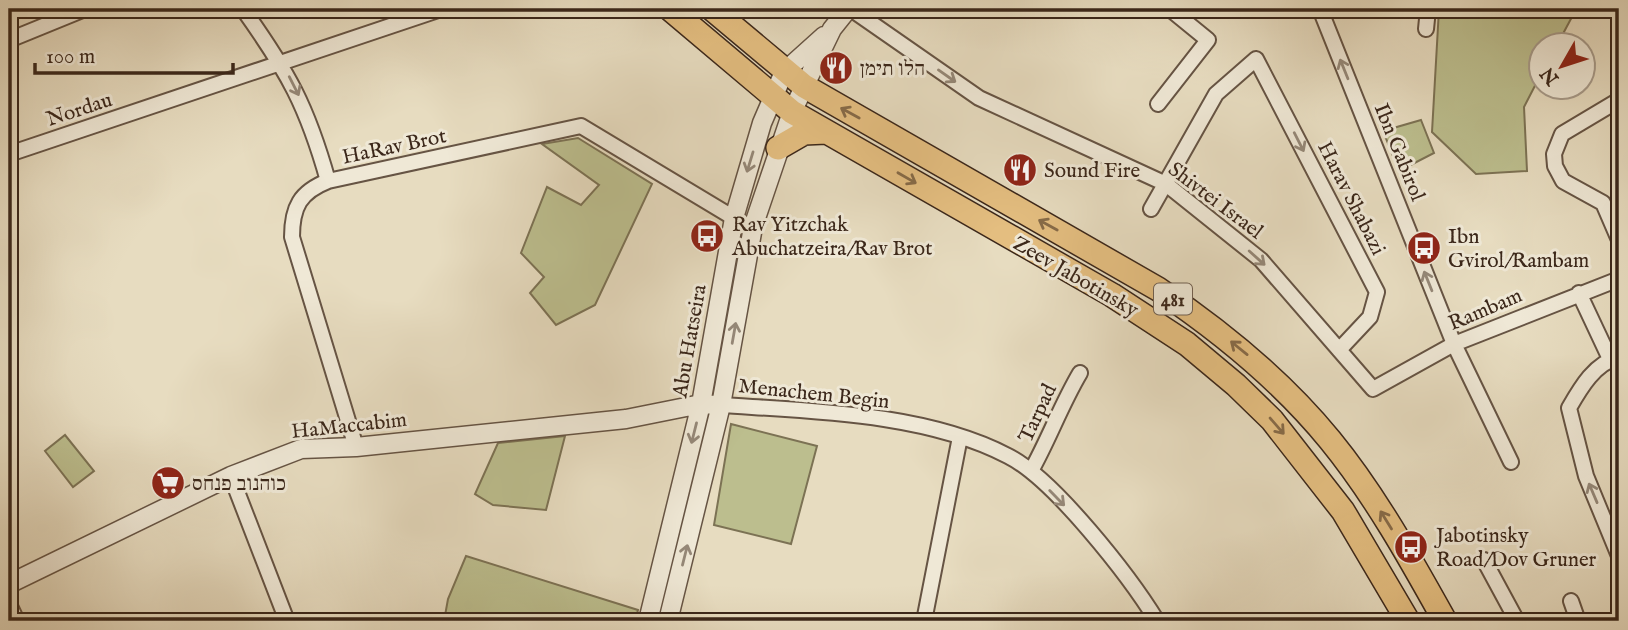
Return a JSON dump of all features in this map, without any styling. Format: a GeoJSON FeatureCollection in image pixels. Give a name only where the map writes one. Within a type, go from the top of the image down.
{"type":"FeatureCollection","features":[{"type":"Feature","properties":{"kind":"main road","name":"Zeev Jabotinsky"},"geometry":{"type":"LineString","coordinates":[[670,9],[792,112],[1122,301],[1187,344],[1272,420],[1343,511],[1408,621]]}},
{"type":"Feature","properties":{"kind":"main road","name":"Zeev Jabotinsky"},"geometry":{"type":"LineString","coordinates":[[712,9],[784,72],[804,86],[1158,289],[1255,362],[1332,442],[1376,506],[1445,621]]}},
{"type":"Feature","properties":{"kind":"main road"},"geometry":{"type":"LineString","coordinates":[[778,148],[804,133],[826,132]]}},
{"type":"Feature","properties":{"kind":"street"},"geometry":{"type":"LineString","coordinates":[[9,40],[85,9]]}},
{"type":"Feature","properties":{"kind":"street"},"geometry":{"type":"LineString","coordinates":[[243,9],[282,64],[313,128],[328,181]]}},
{"type":"Feature","properties":{"kind":"street","name":"Nordau"},"geometry":{"type":"LineString","coordinates":[[9,154],[441,9]]}},
{"type":"Feature","properties":{"kind":"street"},"geometry":{"type":"LineString","coordinates":[[784,72],[850,9]]}},
{"type":"Feature","properties":{"kind":"street","name":"Shivtei Israel"},"geometry":{"type":"LineString","coordinates":[[850,9],[979,98],[1166,184],[1261,260],[1373,389]]}},
{"type":"Feature","properties":{"kind":"street"},"geometry":{"type":"LineString","coordinates":[[1158,104],[1208,40],[1170,9]]}},
{"type":"Feature","properties":{"kind":"street","name":"Ibn Gabirol"},"geometry":{"type":"LineString","coordinates":[[1320,9],[1454,344],[1511,462]]}},
{"type":"Feature","properties":{"kind":"street"},"geometry":{"type":"LineString","coordinates":[[1426,29],[1428,9]]}},
{"type":"Feature","properties":{"kind":"street","name":"Abu Hatseira"},"geometry":{"type":"LineString","coordinates":[[668,621],[721,405],[753,227],[792,112],[832,29]]}},
{"type":"Feature","properties":{"kind":"street","name":"Harav Shabazi"},"geometry":{"type":"LineString","coordinates":[[1166,184],[1216,94],[1256,59],[1377,292],[1370,317],[1339,350]]}},
{"type":"Feature","properties":{"kind":"street","name":"Abu Hatseira"},"geometry":{"type":"LineString","coordinates":[[648,621],[701,404],[734,218],[771,97],[784,72]]}},
{"type":"Feature","properties":{"kind":"street"},"geometry":{"type":"LineString","coordinates":[[1619,100],[1563,134],[1554,154],[1555,166],[1563,181],[1603,204],[1619,240]]}},
{"type":"Feature","properties":{"kind":"street","name":"HaRav Brot"},"geometry":{"type":"LineString","coordinates":[[356,447],[292,237],[292,221],[297,201],[309,189],[328,181],[581,126],[734,218]]}},
{"type":"Feature","properties":{"kind":"street"},"geometry":{"type":"LineString","coordinates":[[1151,209],[1166,184]]}},
{"type":"Feature","properties":{"kind":"street","name":"Rambam"},"geometry":{"type":"LineString","coordinates":[[1373,389],[1454,344],[1619,279]]}},
{"type":"Feature","properties":{"kind":"street"},"geometry":{"type":"LineString","coordinates":[[1579,293],[1615,358],[1583,383],[1569,408],[1586,476],[1619,556]]}},
{"type":"Feature","properties":{"kind":"street","name":"Tarpad"},"geometry":{"type":"LineString","coordinates":[[1031,471],[1048,441],[1059,408],[1080,373]]}},
{"type":"Feature","properties":{"kind":"street","name":"HaMaccabim"},"geometry":{"type":"LineString","coordinates":[[9,584],[231,475],[301,449],[356,447],[626,419],[701,404],[721,405]]}},
{"type":"Feature","properties":{"kind":"street","name":"Menachem Begin"},"geometry":{"type":"LineString","coordinates":[[721,405],[856,414],[960,437],[1009,456],[1031,471],[1092,533],[1157,621]]}},
{"type":"Feature","properties":{"kind":"street"},"geometry":{"type":"LineString","coordinates":[[924,621],[960,437]]}},
{"type":"Feature","properties":{"kind":"street"},"geometry":{"type":"LineString","coordinates":[[231,475],[287,621]]}},
{"type":"Feature","properties":{"kind":"street"},"geometry":{"type":"LineString","coordinates":[[1484,560],[1517,621]]}},
{"type":"Feature","properties":{"kind":"street"},"geometry":{"type":"LineString","coordinates":[[1571,601],[1578,621]]}},
{"type":"Feature","properties":{"kind":"street"},"geometry":{"type":"LineString","coordinates":[[9,604],[17,621]]}},
{"type":"Feature","properties":{"kind":"green space"},"geometry":{"type":"Polygon","coordinates":[[[1439,9],[1581,9],[1573,15],[1564,32],[1526,32],[1527,102],[1524,107],[1527,171],[1476,174],[1432,132],[1439,9]]]}},
{"type":"Feature","properties":{"kind":"green space"},"geometry":{"type":"Polygon","coordinates":[[[1421,120],[1434,153],[1399,171],[1383,131],[1421,120]]]}},
{"type":"Feature","properties":{"kind":"green space"},"geometry":{"type":"Polygon","coordinates":[[[578,138],[652,184],[595,305],[556,325],[530,293],[544,277],[521,253],[547,187],[581,205],[599,185],[542,144],[578,138]]]}},
{"type":"Feature","properties":{"kind":"green space"},"geometry":{"type":"Polygon","coordinates":[[[731,424],[817,446],[791,544],[714,525],[731,424]]]}},
{"type":"Feature","properties":{"kind":"green space"},"geometry":{"type":"Polygon","coordinates":[[[65,435],[94,471],[73,487],[45,451],[65,435]]]}},
{"type":"Feature","properties":{"kind":"green space"},"geometry":{"type":"Polygon","coordinates":[[[565,436],[546,510],[493,505],[475,494],[498,443],[565,436]]]}},
{"type":"Feature","properties":{"kind":"green space"},"geometry":{"type":"Polygon","coordinates":[[[466,556],[638,610],[635,621],[444,621],[448,599],[466,556]]]}},
{"type":"Feature","properties":{"kind":"place","name":"הלו תימן"},"geometry":{"type":"Point","coordinates":[836,68]}},
{"type":"Feature","properties":{"kind":"place","name":"Sound Fire"},"geometry":{"type":"Point","coordinates":[1020,170]}},
{"type":"Feature","properties":{"kind":"place","name":"Rav Yitzchak Abuchatzeira/Rav Brot"},"geometry":{"type":"Point","coordinates":[707,236]}},
{"type":"Feature","properties":{"kind":"place","name":"Ibn Gvirol/Rambam"},"geometry":{"type":"Point","coordinates":[1424,248]}},
{"type":"Feature","properties":{"kind":"place","name":"כוהנוב פנחס"},"geometry":{"type":"Point","coordinates":[168,483]}},
{"type":"Feature","properties":{"kind":"place","name":"Jabotinsky Road/Dov Gruner"},"geometry":{"type":"Point","coordinates":[1411,547]}}]}
